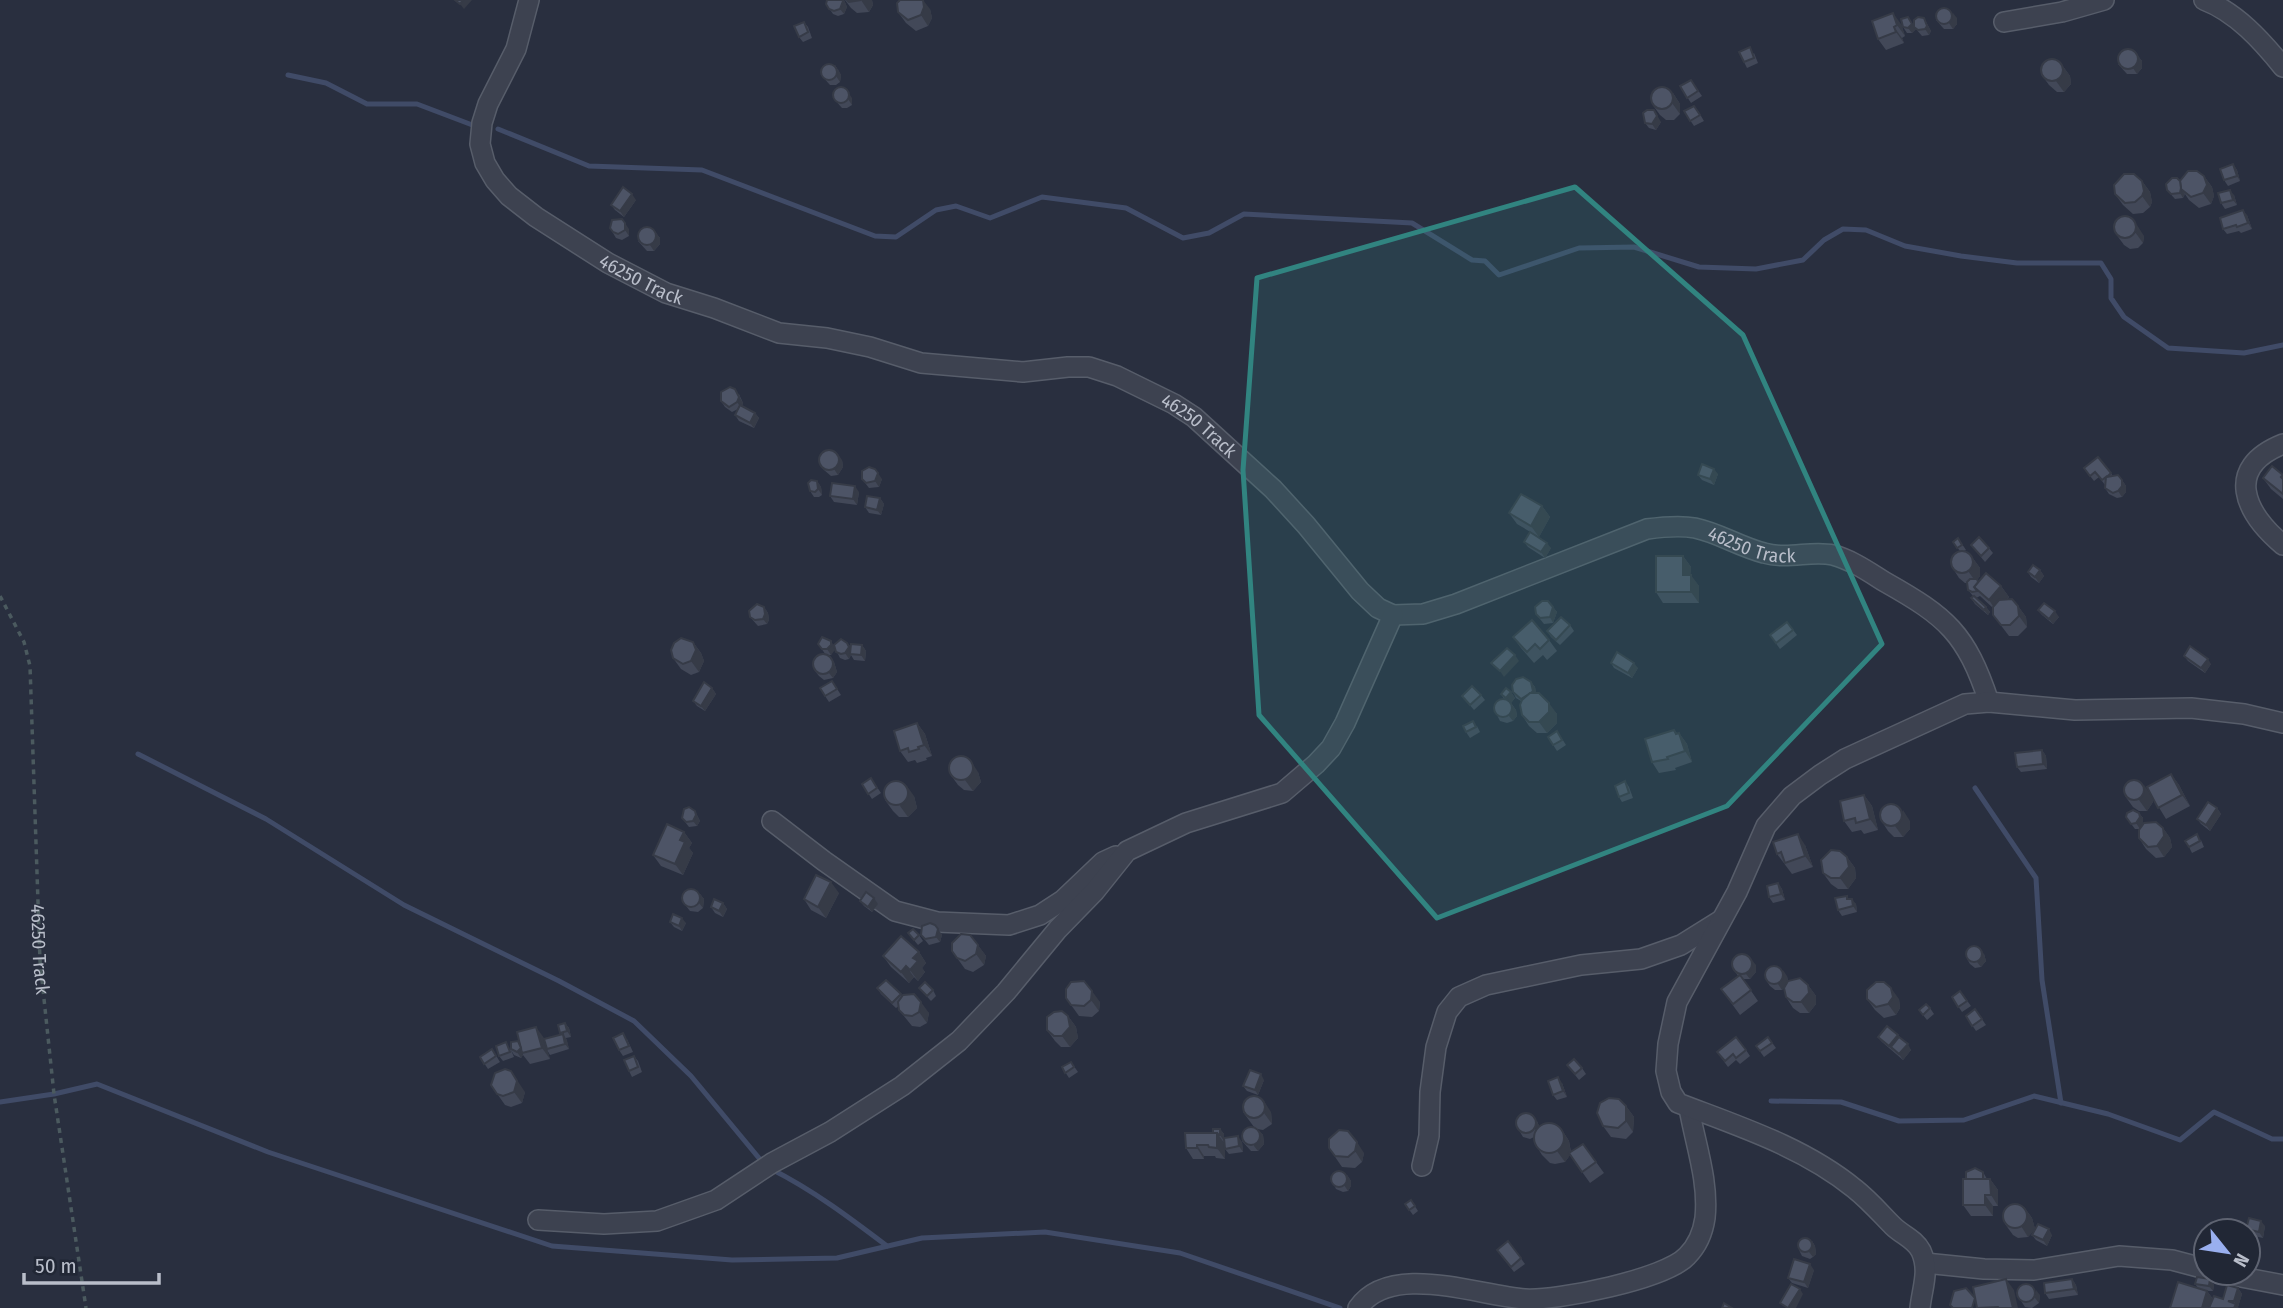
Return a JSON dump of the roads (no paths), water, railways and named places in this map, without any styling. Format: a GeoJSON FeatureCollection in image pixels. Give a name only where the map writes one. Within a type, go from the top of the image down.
{"type":"FeatureCollection","features":[{"type":"Feature","properties":{"kind":"street","name":"46250 Track"},"geometry":{"type":"LineString","coordinates":[[528,0],[510,63],[488,104],[482,123],[480,144],[485,163],[509,196],[536,216],[599,257],[666,293],[779,333],[827,338],[870,347],[921,363],[1023,372],[1089,367],[1117,376],[1194,417],[1273,489],[1360,591],[1378,608],[1393,615],[1423,614],[1456,604],[1647,529],[1668,526],[1693,527],[1768,554],[1791,557],[1831,555],[1860,567],[1916,599],[1949,624],[1966,646],[1979,671],[1989,702]]}},
{"type":"Feature","properties":{"kind":"street"},"geometry":{"type":"LineString","coordinates":[[2004,22],[2062,12],[2104,0]]}},
{"type":"Feature","properties":{"kind":"street"},"geometry":{"type":"LineString","coordinates":[[2204,0],[2220,6],[2263,43],[2283,67]]}},
{"type":"Feature","properties":{"kind":"street"},"geometry":{"type":"LineString","coordinates":[[2283,444],[2264,454],[2252,465],[2245,478],[2244,490],[2251,509],[2283,545]]}},
{"type":"Feature","properties":{"kind":"street"},"geometry":{"type":"LineString","coordinates":[[772,821],[895,911],[937,922],[1009,925],[1040,915],[1063,900],[1103,862],[1186,823],[1282,793],[1331,748],[1345,723],[1393,615]]}},
{"type":"Feature","properties":{"kind":"street"},"geometry":{"type":"LineString","coordinates":[[1920,1308],[1926,1281],[1925,1264],[1920,1250],[1857,1190],[1839,1177],[1754,1131],[1678,1103],[1667,1081],[1672,1018],[1688,979],[1722,919],[1766,826],[1792,796],[1845,759],[1965,704],[1989,702],[2075,710],[2201,708],[2283,723]]}},
{"type":"Feature","properties":{"kind":"street"},"geometry":{"type":"LineString","coordinates":[[538,1220],[604,1224],[657,1221],[716,1200],[772,1163],[830,1132],[902,1086],[959,1041],[1095,891],[1127,850]]}},
{"type":"Feature","properties":{"kind":"street"},"geometry":{"type":"LineString","coordinates":[[1422,1166],[1429,1136],[1430,1092],[1436,1046],[1447,1012],[1459,997],[1486,985],[1580,965],[1641,959],[1681,945],[1722,919]]}},
{"type":"Feature","properties":{"kind":"street"},"geometry":{"type":"LineString","coordinates":[[1358,1308],[1365,1298],[1381,1289],[1409,1284],[1447,1286],[1525,1299],[1558,1298],[1668,1268],[1686,1257],[1699,1240],[1705,1218],[1700,1160],[1689,1108]]}},
{"type":"Feature","properties":{"kind":"street"},"geometry":{"type":"LineString","coordinates":[[1925,1264],[2034,1270],[2119,1256],[2172,1260],[2192,1265]]}},
{"type":"Feature","properties":{"kind":"street"},"geometry":{"type":"LineString","coordinates":[[2262,1281],[2283,1285]]}},
{"type":"Feature","properties":{"kind":"waterway"},"geometry":{"type":"LineString","coordinates":[[288,75],[326,83],[367,104],[417,104],[475,126]]}},
{"type":"Feature","properties":{"kind":"waterway"},"geometry":{"type":"LineString","coordinates":[[498,129],[589,166],[702,170],[875,236],[896,237],[936,210],[956,206],[990,218],[1042,197],[1126,208],[1183,238],[1209,233],[1244,214],[1412,223],[1472,260],[1485,261],[1499,275],[1579,248],[1634,247],[1699,267],[1756,269],[1803,260],[1824,240],[1843,229],[1866,230],[1905,246],[1961,256],[2017,263],[2101,263],[2111,279],[2111,298],[2124,317],[2168,348],[2244,353],[2283,345]]}},
{"type":"Feature","properties":{"kind":"waterway"},"geometry":{"type":"LineString","coordinates":[[138,754],[266,819],[404,905],[634,1021],[691,1076],[763,1163]]}},
{"type":"Feature","properties":{"kind":"waterway"},"geometry":{"type":"LineString","coordinates":[[1975,788],[2036,878],[2042,980],[2061,1103]]}},
{"type":"Feature","properties":{"kind":"waterway"},"geometry":{"type":"LineString","coordinates":[[0,1102],[97,1084],[268,1152],[552,1246],[732,1260],[837,1258],[922,1238],[1045,1232],[1180,1253],[1340,1308]]}},
{"type":"Feature","properties":{"kind":"waterway"},"geometry":{"type":"LineString","coordinates":[[1771,1101],[1841,1102],[1899,1121],[1964,1120],[2034,1096],[2108,1114],[2180,1140],[2214,1112],[2272,1139],[2283,1139]]}},
{"type":"Feature","properties":{"kind":"waterway"},"geometry":{"type":"LineString","coordinates":[[771,1169],[816,1195],[887,1246]]}}]}
